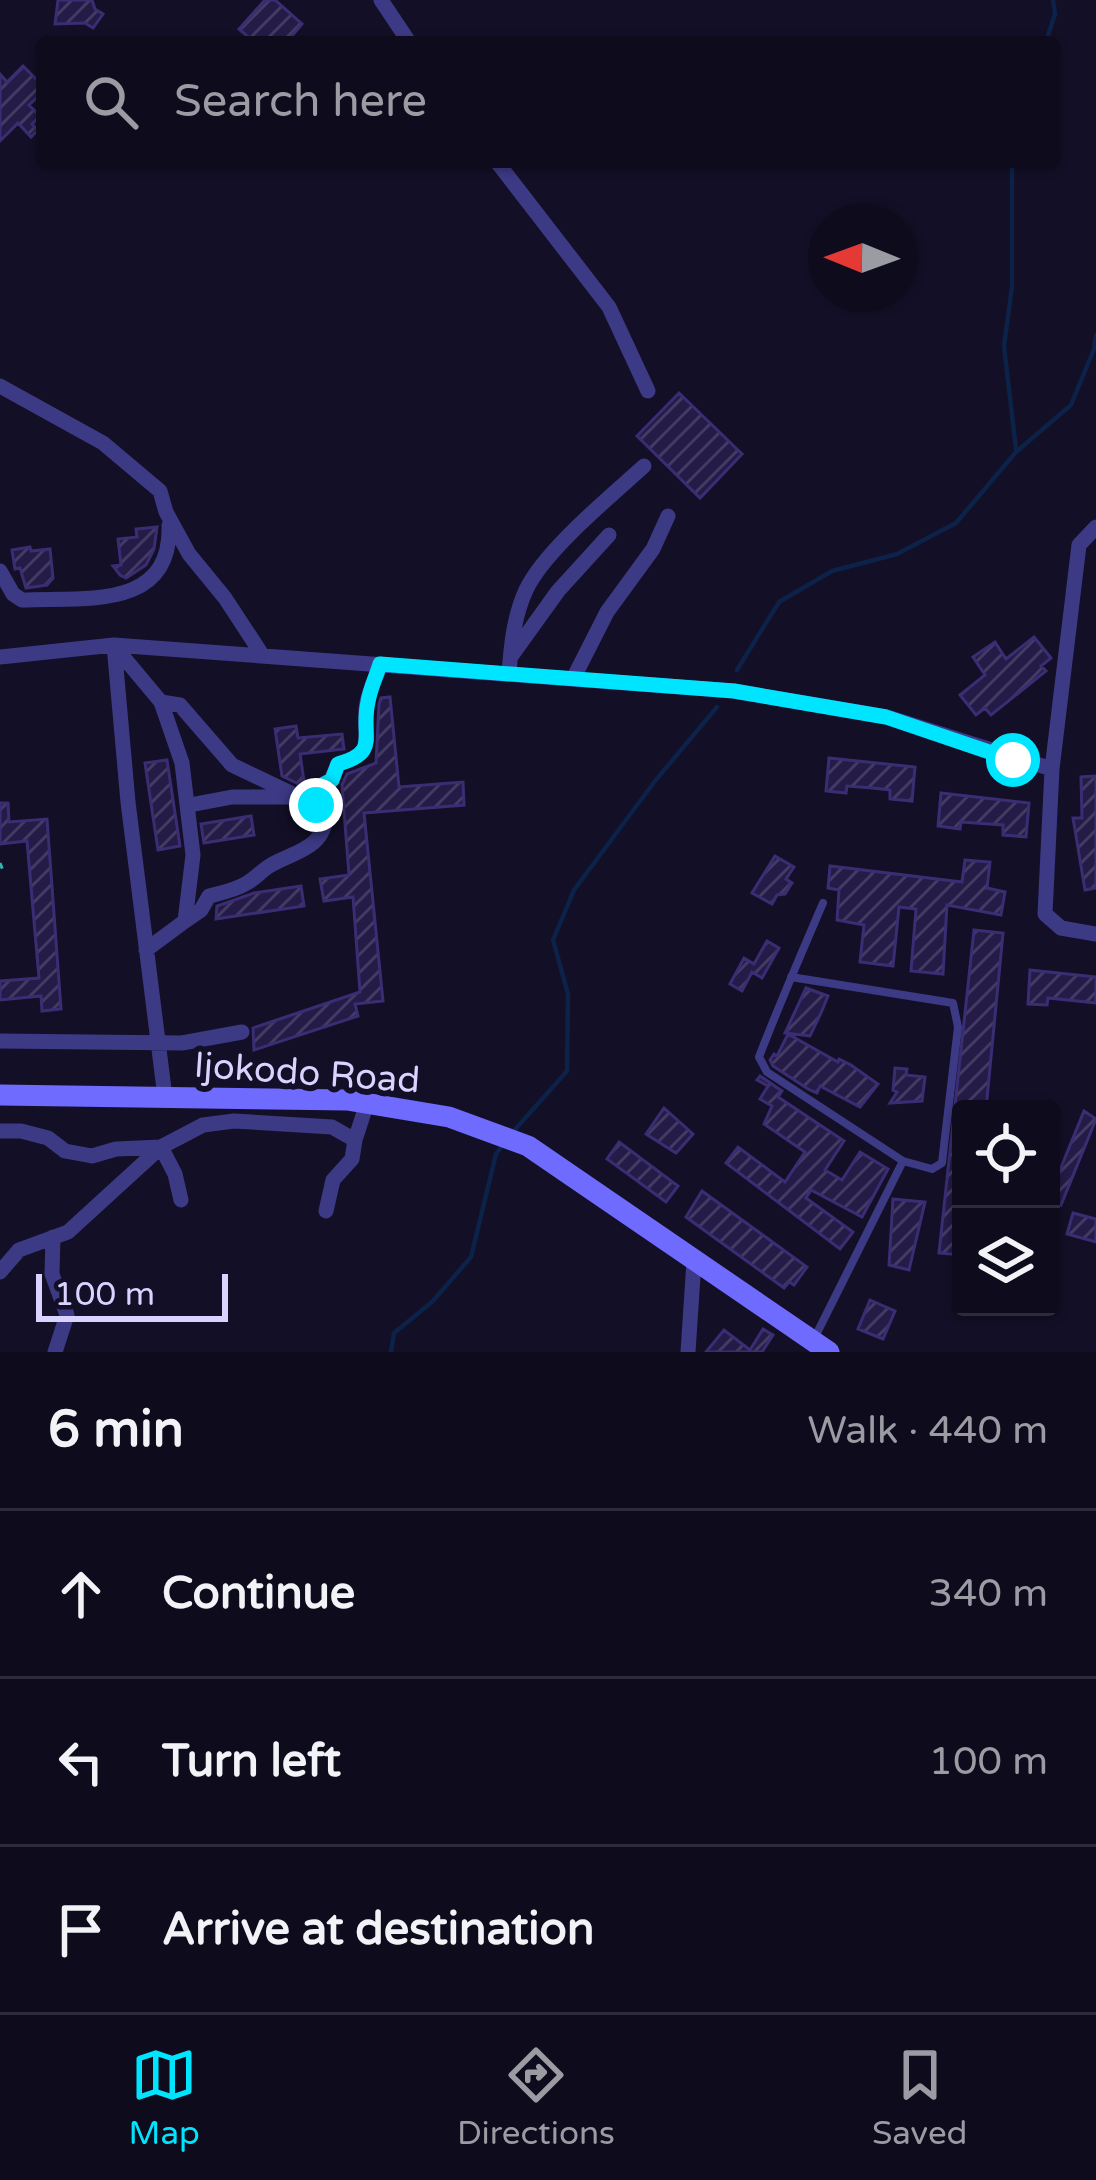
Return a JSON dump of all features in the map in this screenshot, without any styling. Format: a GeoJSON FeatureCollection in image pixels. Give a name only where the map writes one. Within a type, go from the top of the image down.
{"type":"FeatureCollection","features":[{"type":"Feature","properties":{"kind":"main road","name":"Ijokodo Road"},"geometry":{"type":"LineString","coordinates":[[0,1095],[368,1103],[409,1108],[490,1130],[528,1146],[821,1346]]}},
{"type":"Feature","properties":{"kind":"street"},"geometry":{"type":"LineString","coordinates":[[381,0],[405,36]]}},
{"type":"Feature","properties":{"kind":"street"},"geometry":{"type":"LineString","coordinates":[[502,168],[609,307],[648,392]]}},
{"type":"Feature","properties":{"kind":"street"},"geometry":{"type":"LineString","coordinates":[[0,386],[103,443],[160,491],[189,554],[263,656]]}},
{"type":"Feature","properties":{"kind":"street"},"geometry":{"type":"LineString","coordinates":[[510,665],[512,634],[527,587],[600,506],[644,466]]}},
{"type":"Feature","properties":{"kind":"street"},"geometry":{"type":"LineString","coordinates":[[573,679],[607,612],[653,549],[668,516]]}},
{"type":"Feature","properties":{"kind":"street"},"geometry":{"type":"LineString","coordinates":[[0,571],[22,600],[110,596],[155,578],[170,544],[169,519]]}},
{"type":"Feature","properties":{"kind":"street"},"geometry":{"type":"LineString","coordinates":[[1096,527],[1078,545],[1052,769],[1045,914],[1061,928],[1096,934]]}},
{"type":"Feature","properties":{"kind":"street"},"geometry":{"type":"LineString","coordinates":[[510,665],[558,591],[609,535]]}},
{"type":"Feature","properties":{"kind":"street"},"geometry":{"type":"LineString","coordinates":[[0,657],[114,645],[380,664],[510,665],[573,679],[734,691],[886,717],[1052,769]]}},
{"type":"Feature","properties":{"kind":"street"},"geometry":{"type":"LineString","coordinates":[[114,645],[161,702],[182,764],[194,855],[185,921]]}},
{"type":"Feature","properties":{"kind":"street"},"geometry":{"type":"LineString","coordinates":[[114,645],[128,802],[165,1097]]}},
{"type":"Feature","properties":{"kind":"street"},"geometry":{"type":"LineString","coordinates":[[190,806],[199,800],[232,796],[299,797],[332,780],[338,764],[358,758],[367,746],[368,702],[380,664]]}},
{"type":"Feature","properties":{"kind":"street"},"geometry":{"type":"LineString","coordinates":[[146,950],[201,910],[209,896],[246,884],[269,866],[305,850],[321,837],[326,814],[232,765],[180,705],[161,702]]}},
{"type":"Feature","properties":{"kind":"street"},"geometry":{"type":"LineString","coordinates":[[0,1041],[182,1043],[242,1032]]}},
{"type":"Feature","properties":{"kind":"street"},"geometry":{"type":"LineString","coordinates":[[326,1210],[333,1180],[352,1159],[368,1103]]}},
{"type":"Feature","properties":{"kind":"street"},"geometry":{"type":"LineString","coordinates":[[0,1273],[19,1250],[68,1232],[161,1147],[203,1125],[234,1121],[332,1127],[355,1140]]}},
{"type":"Feature","properties":{"kind":"street"},"geometry":{"type":"LineString","coordinates":[[0,1131],[47,1138],[65,1150],[92,1156],[116,1149],[161,1147]]}},
{"type":"Feature","properties":{"kind":"street"},"geometry":{"type":"LineString","coordinates":[[161,1147],[181,1200]]}},
{"type":"Feature","properties":{"kind":"street"},"geometry":{"type":"LineString","coordinates":[[53,1238],[52,1274],[67,1315],[55,1352]]}},
{"type":"Feature","properties":{"kind":"street"},"geometry":{"type":"LineString","coordinates":[[688,1352],[694,1261]]}},
{"type":"Feature","properties":{"kind":"lane"},"geometry":{"type":"LineString","coordinates":[[791,977],[953,1003],[958,1027],[942,1163],[932,1169],[903,1161],[761,1064],[759,1057],[791,977],[823,903]]}},
{"type":"Feature","properties":{"kind":"lane"},"geometry":{"type":"LineString","coordinates":[[821,1346],[903,1161]]}},
{"type":"Feature","properties":{"kind":"path"},"geometry":{"type":"LineString","coordinates":[[0,863],[4,873]]}},
{"type":"Feature","properties":{"kind":"building"},"geometry":{"type":"Polygon","coordinates":[[[58,0],[92,0],[103,14],[93,28],[85,23],[55,24],[58,0]]]}},
{"type":"Feature","properties":{"kind":"building"},"geometry":{"type":"Polygon","coordinates":[[[265,0],[275,0],[302,24],[292,36],[247,36],[239,29],[265,0]]]}},
{"type":"Feature","properties":{"kind":"building"},"geometry":{"type":"Polygon","coordinates":[[[23,66],[36,79],[36,99],[29,105],[36,112],[32,124],[36,132],[31,137],[18,123],[0,141],[0,74],[7,82],[23,66]]]}},
{"type":"Feature","properties":{"kind":"building"},"geometry":{"type":"Polygon","coordinates":[[[679,393],[742,454],[700,498],[637,436],[679,393]]]}},
{"type":"Feature","properties":{"kind":"building"},"geometry":{"type":"Polygon","coordinates":[[[157,527],[146,565],[126,578],[120,575],[113,566],[121,565],[118,539],[137,537],[136,529],[157,527]]]}},
{"type":"Feature","properties":{"kind":"building"},"geometry":{"type":"Polygon","coordinates":[[[30,547],[31,551],[50,549],[53,578],[47,585],[26,588],[20,568],[15,569],[12,550],[30,547]]]}},
{"type":"Feature","properties":{"kind":"building"},"geometry":{"type":"Polygon","coordinates":[[[1034,637],[1051,658],[1041,666],[1046,671],[991,715],[985,708],[976,715],[960,695],[985,675],[973,657],[995,642],[1006,659],[1034,637]]]}},
{"type":"Feature","properties":{"kind":"building"},"geometry":{"type":"Polygon","coordinates":[[[390,697],[399,787],[463,782],[464,805],[364,813],[383,1001],[355,1004],[358,1016],[254,1050],[253,1028],[360,992],[353,897],[324,901],[320,879],[349,875],[342,785],[347,774],[376,763],[379,704],[381,698],[390,697]]]}},
{"type":"Feature","properties":{"kind":"building"},"geometry":{"type":"Polygon","coordinates":[[[296,726],[298,738],[342,734],[344,749],[300,754],[304,781],[299,784],[282,776],[275,729],[296,726]]]}},
{"type":"Feature","properties":{"kind":"building"},"geometry":{"type":"Polygon","coordinates":[[[829,758],[915,767],[912,801],[890,799],[890,790],[873,788],[847,786],[846,793],[826,791],[829,758]]]}},
{"type":"Feature","properties":{"kind":"building"},"geometry":{"type":"Polygon","coordinates":[[[167,760],[180,846],[158,850],[145,763],[167,760]]]}},
{"type":"Feature","properties":{"kind":"building"},"geometry":{"type":"Polygon","coordinates":[[[1096,776],[1096,888],[1085,890],[1073,818],[1082,818],[1081,777],[1096,776]]]}},
{"type":"Feature","properties":{"kind":"building"},"geometry":{"type":"Polygon","coordinates":[[[941,793],[1029,803],[1026,837],[1003,835],[1003,825],[961,822],[960,829],[938,826],[941,793]]]}},
{"type":"Feature","properties":{"kind":"building"},"geometry":{"type":"Polygon","coordinates":[[[0,803],[8,803],[9,822],[47,819],[61,1009],[42,1011],[41,996],[0,1000],[0,981],[39,978],[27,841],[0,844],[0,803]]]}},
{"type":"Feature","properties":{"kind":"building"},"geometry":{"type":"Polygon","coordinates":[[[251,816],[254,835],[204,843],[201,824],[251,816]]]}},
{"type":"Feature","properties":{"kind":"building"},"geometry":{"type":"Polygon","coordinates":[[[775,856],[794,867],[786,879],[792,883],[772,904],[752,893],[775,856]]]}},
{"type":"Feature","properties":{"kind":"building"},"geometry":{"type":"Polygon","coordinates":[[[965,860],[990,862],[987,888],[1005,892],[1001,915],[947,905],[943,974],[911,971],[916,909],[899,907],[893,966],[860,962],[864,925],[837,920],[839,890],[828,888],[830,866],[962,882],[965,860]]]}},
{"type":"Feature","properties":{"kind":"building"},"geometry":{"type":"Polygon","coordinates":[[[301,886],[304,906],[216,919],[217,906],[254,893],[301,886]]]}},
{"type":"Feature","properties":{"kind":"building"},"geometry":{"type":"Polygon","coordinates":[[[974,930],[1003,933],[987,1100],[956,1100],[974,930]]]}},
{"type":"Feature","properties":{"kind":"building"},"geometry":{"type":"Polygon","coordinates":[[[767,941],[779,948],[762,978],[752,972],[742,991],[730,984],[744,958],[754,964],[767,941]]]}},
{"type":"Feature","properties":{"kind":"building"},"geometry":{"type":"Polygon","coordinates":[[[1030,970],[1096,977],[1096,1003],[1048,998],[1047,1005],[1028,1004],[1030,970]]]}},
{"type":"Feature","properties":{"kind":"building"},"geometry":{"type":"Polygon","coordinates":[[[806,988],[828,996],[821,1013],[810,1036],[785,1033],[806,988]]]}},
{"type":"Feature","properties":{"kind":"building"},"geometry":{"type":"Polygon","coordinates":[[[788,1034],[878,1084],[860,1107],[820,1086],[817,1093],[808,1089],[770,1060],[788,1034]]]}},
{"type":"Feature","properties":{"kind":"building"},"geometry":{"type":"Polygon","coordinates":[[[895,1068],[925,1077],[922,1101],[890,1103],[897,1092],[893,1090],[895,1068]]]}},
{"type":"Feature","properties":{"kind":"building"},"geometry":{"type":"Polygon","coordinates":[[[760,1076],[782,1091],[778,1097],[844,1141],[825,1170],[842,1180],[860,1152],[888,1169],[862,1217],[811,1190],[806,1198],[853,1232],[840,1249],[726,1163],[738,1147],[785,1182],[805,1152],[764,1124],[772,1106],[760,1099],[768,1086],[757,1080],[760,1076]]]}},
{"type":"Feature","properties":{"kind":"building"},"geometry":{"type":"Polygon","coordinates":[[[664,1108],[693,1134],[676,1153],[646,1134],[664,1108]]]}},
{"type":"Feature","properties":{"kind":"building"},"geometry":{"type":"Polygon","coordinates":[[[1084,1111],[1096,1119],[1061,1205],[1060,1170],[1084,1111]]]}},
{"type":"Feature","properties":{"kind":"building"},"geometry":{"type":"Polygon","coordinates":[[[952,1133],[952,1254],[939,1253],[952,1133]]]}},
{"type":"Feature","properties":{"kind":"building"},"geometry":{"type":"Polygon","coordinates":[[[619,1142],[678,1186],[666,1202],[607,1159],[619,1142]]]}},
{"type":"Feature","properties":{"kind":"building"},"geometry":{"type":"Polygon","coordinates":[[[702,1191],[807,1267],[794,1285],[789,1282],[784,1288],[686,1217],[702,1191]]]}},
{"type":"Feature","properties":{"kind":"building"},"geometry":{"type":"Polygon","coordinates":[[[893,1199],[925,1202],[909,1270],[889,1265],[893,1199]]]}},
{"type":"Feature","properties":{"kind":"building"},"geometry":{"type":"Polygon","coordinates":[[[1073,1213],[1096,1219],[1096,1242],[1067,1234],[1073,1213]]]}},
{"type":"Feature","properties":{"kind":"building"},"geometry":{"type":"Polygon","coordinates":[[[870,1300],[895,1311],[883,1339],[858,1329],[870,1300]]]}},
{"type":"Feature","properties":{"kind":"building"},"geometry":{"type":"Polygon","coordinates":[[[763,1329],[773,1335],[762,1352],[706,1352],[724,1330],[750,1350],[763,1329]]]}},
{"type":"Feature","properties":{"kind":"waterway"},"geometry":{"type":"LineString","coordinates":[[1048,36],[1055,14],[1053,0]]}},
{"type":"Feature","properties":{"kind":"waterway"},"geometry":{"type":"LineString","coordinates":[[1012,168],[1012,287],[1004,346],[1016,449]]}},
{"type":"Feature","properties":{"kind":"waterway"},"geometry":{"type":"LineString","coordinates":[[737,670],[779,602],[832,571],[897,554],[956,523],[1016,452],[1071,405],[1096,335]]}},
{"type":"Feature","properties":{"kind":"waterway"},"geometry":{"type":"LineString","coordinates":[[511,1134],[567,1071],[568,994],[553,940],[574,890],[717,707]]}},
{"type":"Feature","properties":{"kind":"waterway"},"geometry":{"type":"LineString","coordinates":[[391,1352],[394,1333],[432,1302],[471,1257],[496,1154],[504,1143]]}},
{"type":"Feature","properties":{"kind":"route"},"geometry":{"type":"LineString","coordinates":[[316,805],[299,797],[332,780],[338,764],[358,758],[367,746],[368,702],[380,664],[734,691],[886,717],[1013,760]]}}]}
